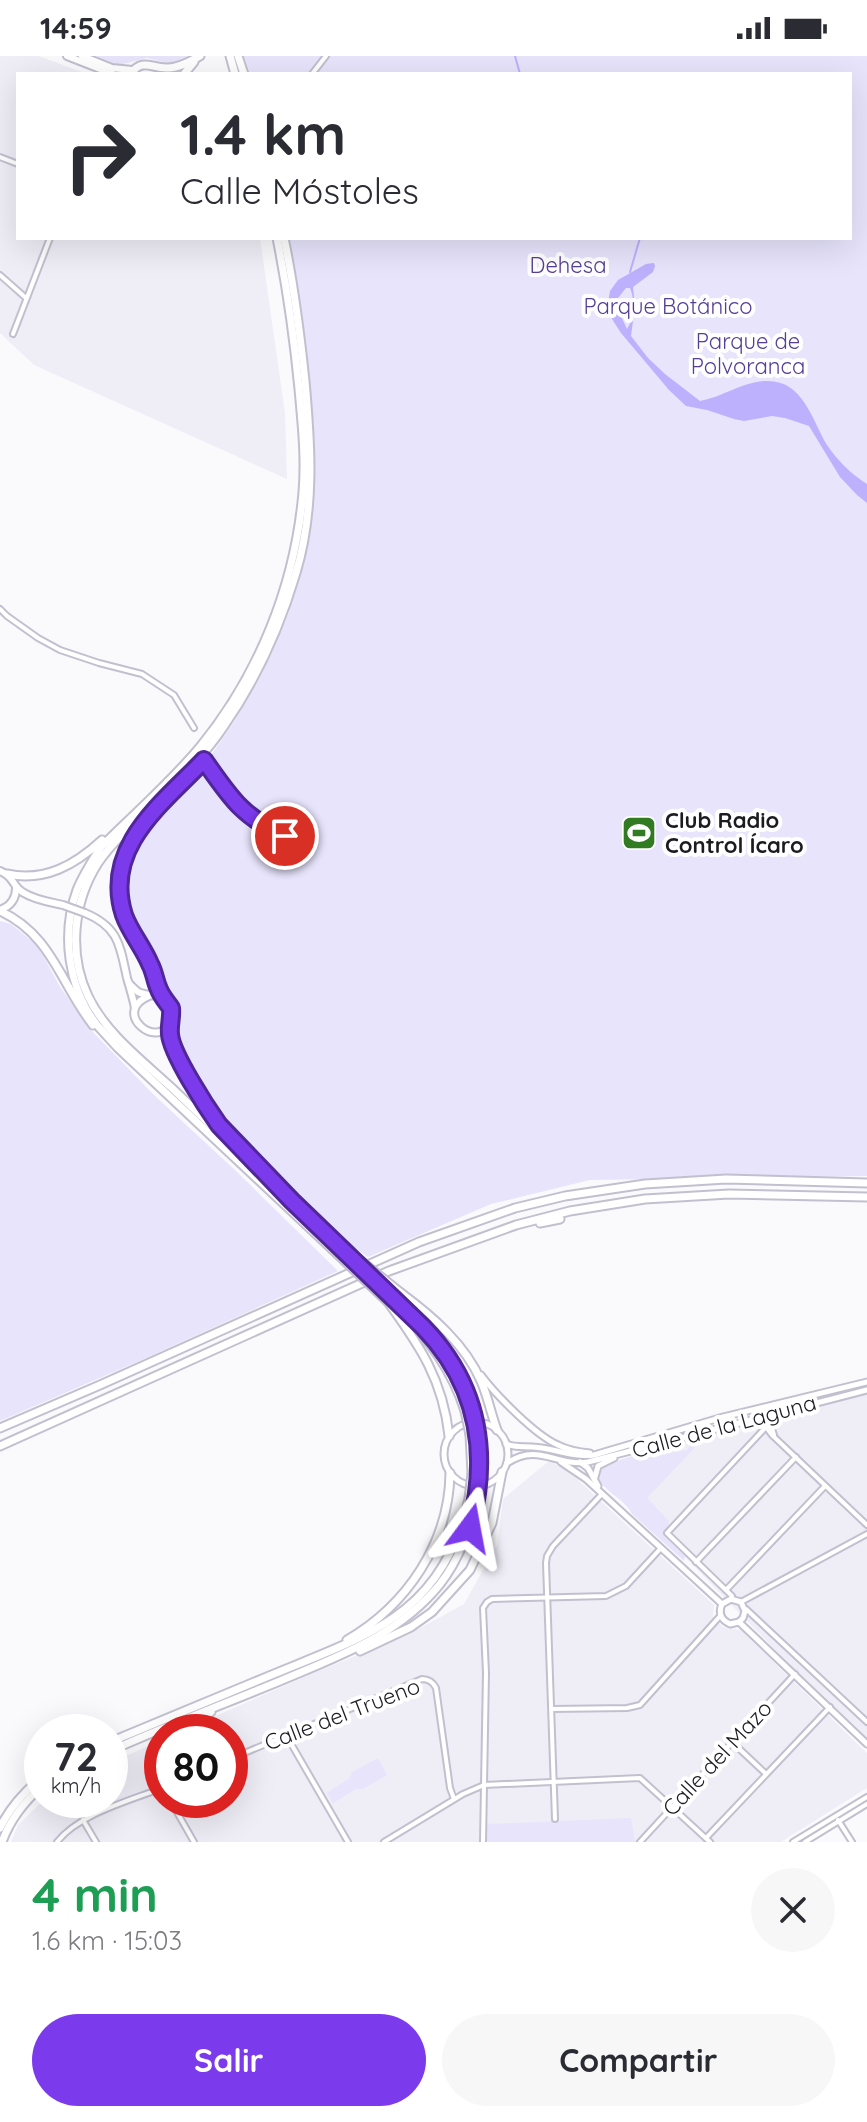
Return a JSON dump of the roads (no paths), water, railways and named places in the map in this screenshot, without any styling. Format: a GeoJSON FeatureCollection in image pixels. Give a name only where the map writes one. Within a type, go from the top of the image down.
{"type":"FeatureCollection","features":[{"type":"Feature","properties":{"kind":"highway"},"geometry":{"type":"LineString","coordinates":[[131,72],[142,65],[168,68],[199,57]]}},
{"type":"Feature","properties":{"kind":"highway"},"geometry":{"type":"LineString","coordinates":[[186,72],[199,57]]}},
{"type":"Feature","properties":{"kind":"highway"},"geometry":{"type":"LineString","coordinates":[[173,72],[184,63]]}},
{"type":"Feature","properties":{"kind":"highway"},"geometry":{"type":"LineString","coordinates":[[153,66],[159,72]]}},
{"type":"Feature","properties":{"kind":"highway"},"geometry":{"type":"LineString","coordinates":[[256,1178],[96,1024],[73,974],[69,922],[82,878],[101,847],[183,768],[201,745],[238,692],[277,614],[290,571],[300,519],[304,460],[295,351],[277,240]]}},
{"type":"Feature","properties":{"kind":"highway"},"geometry":{"type":"LineString","coordinates":[[163,999],[150,964],[124,914],[119,891],[126,850],[134,835],[204,760],[243,696],[282,615],[297,571],[305,534],[310,494],[309,430],[303,363],[284,240]]}},
{"type":"Feature","properties":{"kind":"highway"},"geometry":{"type":"LineString","coordinates":[[243,696],[201,756],[119,838],[97,865],[80,902],[76,949],[87,994],[106,1025],[292,1201]]}},
{"type":"Feature","properties":{"kind":"highway"},"geometry":{"type":"LineString","coordinates":[[4,873],[24,877],[43,876],[67,866],[90,851],[134,810],[147,802]]}},
{"type":"Feature","properties":{"kind":"highway"},"geometry":{"type":"LineString","coordinates":[[0,910],[24,924],[41,943],[78,1006],[129,1064],[394,1298],[442,1326],[469,1359],[481,1380],[497,1430]]}},
{"type":"Feature","properties":{"kind":"highway"},"geometry":{"type":"LineString","coordinates":[[128,1735],[353,1650],[394,1628],[425,1601],[457,1558],[470,1528],[476,1474],[469,1410],[431,1346],[404,1316],[394,1298],[349,1255],[334,1246],[209,1111],[173,1045],[169,1031],[171,1020]]}},
{"type":"Feature","properties":{"kind":"highway"},"geometry":{"type":"LineString","coordinates":[[0,1428],[419,1242],[515,1208],[565,1196],[645,1184],[726,1179],[867,1183]]}},
{"type":"Feature","properties":{"kind":"highway"},"geometry":{"type":"LineString","coordinates":[[0,1446],[389,1271],[522,1223],[570,1211],[645,1199],[729,1194],[867,1197]]}},
{"type":"Feature","properties":{"kind":"highway"},"geometry":{"type":"LineString","coordinates":[[522,1223],[560,1219]]}},
{"type":"Feature","properties":{"kind":"highway"},"geometry":{"type":"LineString","coordinates":[[394,1298],[432,1368],[446,1406],[449,1436]]}},
{"type":"Feature","properties":{"kind":"highway"},"geometry":{"type":"LineString","coordinates":[[307,1665],[332,1663],[399,1634],[432,1612],[470,1570],[484,1543],[492,1523],[502,1472]]}},
{"type":"Feature","properties":{"kind":"highway"},"geometry":{"type":"LineString","coordinates":[[198,1714],[307,1665],[387,1612],[418,1575],[438,1534],[450,1488],[450,1473]]}},
{"type":"Feature","properties":{"kind":"highway"},"geometry":{"type":"LineString","coordinates":[[210,1714],[222,1704]]}},
{"type":"Feature","properties":{"kind":"highway"},"geometry":{"type":"LineString","coordinates":[[0,1828],[8,1811],[24,1792]]}},
{"type":"Feature","properties":{"kind":"highway"},"geometry":{"type":"LineString","coordinates":[[2,1842],[24,1804]]}},
{"type":"Feature","properties":{"kind":"main road"},"geometry":{"type":"LineString","coordinates":[[67,56],[108,72]]}},
{"type":"Feature","properties":{"kind":"main road"},"geometry":{"type":"LineString","coordinates":[[82,56],[131,72]]}},
{"type":"Feature","properties":{"kind":"main road"},"geometry":{"type":"LineString","coordinates":[[4,873],[12,878],[16,888],[10,904]]}},
{"type":"Feature","properties":{"kind":"main road"},"geometry":{"type":"LineString","coordinates":[[16,888],[37,899],[100,919],[121,946],[138,1025],[153,1033],[164,1029],[171,1020],[171,1008],[163,999],[137,991],[129,983]]}},
{"type":"Feature","properties":{"kind":"main road"},"geometry":{"type":"LineString","coordinates":[[0,910],[23,899],[37,899]]}},
{"type":"Feature","properties":{"kind":"main road"},"geometry":{"type":"LineString","coordinates":[[135,1008],[149,996]]}},
{"type":"Feature","properties":{"kind":"street"},"geometry":{"type":"LineString","coordinates":[[314,72],[326,56]]}},
{"type":"Feature","properties":{"kind":"street"},"geometry":{"type":"LineString","coordinates":[[13,334],[49,240]]}},
{"type":"Feature","properties":{"kind":"street"},"geometry":{"type":"LineString","coordinates":[[0,275],[26,298]]}},
{"type":"Feature","properties":{"kind":"street"},"geometry":{"type":"LineString","coordinates":[[0,609],[38,638],[60,650],[142,674],[174,695],[194,728]]}},
{"type":"Feature","properties":{"kind":"street"},"geometry":{"type":"LineString","coordinates":[[204,760],[238,807],[256,821],[285,836]]}},
{"type":"Feature","properties":{"kind":"street"},"geometry":{"type":"LineString","coordinates":[[469,1359],[517,1413],[549,1441],[579,1452],[594,1453],[610,1449]]}},
{"type":"Feature","properties":{"kind":"street","name":"Calle de la Laguna"},"geometry":{"type":"LineString","coordinates":[[610,1449],[723,1417],[867,1382]]}},
{"type":"Feature","properties":{"kind":"street","name":"Calle de la Laguna"},"geometry":{"type":"LineString","coordinates":[[582,1463],[867,1390]]}},
{"type":"Feature","properties":{"kind":"street"},"geometry":{"type":"LineString","coordinates":[[785,1403],[770,1409],[766,1427],[867,1525]]}},
{"type":"Feature","properties":{"kind":"street"},"geometry":{"type":"LineString","coordinates":[[775,1437],[771,1426],[776,1414]]}},
{"type":"Feature","properties":{"kind":"street"},"geometry":{"type":"LineString","coordinates":[[477,1422],[497,1430],[506,1444],[507,1463],[494,1481],[470,1486],[450,1473],[444,1446],[457,1428],[477,1422]]}},
{"type":"Feature","properties":{"kind":"street"},"geometry":{"type":"LineString","coordinates":[[731,1599],[732,1596],[667,1533],[766,1427]]}},
{"type":"Feature","properties":{"kind":"street"},"geometry":{"type":"LineString","coordinates":[[506,1444],[584,1456],[610,1449]]}},
{"type":"Feature","properties":{"kind":"street"},"geometry":{"type":"LineString","coordinates":[[547,1449],[582,1463],[602,1494]]}},
{"type":"Feature","properties":{"kind":"street"},"geometry":{"type":"LineString","coordinates":[[596,1482],[594,1475],[598,1466],[628,1452]]}},
{"type":"Feature","properties":{"kind":"street"},"geometry":{"type":"LineString","coordinates":[[507,1463],[524,1454],[540,1454],[582,1463]]}},
{"type":"Feature","properties":{"kind":"street"},"geometry":{"type":"LineString","coordinates":[[540,1454],[571,1468],[722,1604]]}},
{"type":"Feature","properties":{"kind":"street"},"geometry":{"type":"LineString","coordinates":[[696,1562],[796,1457]]}},
{"type":"Feature","properties":{"kind":"street"},"geometry":{"type":"LineString","coordinates":[[726,1590],[825,1486]]}},
{"type":"Feature","properties":{"kind":"street"},"geometry":{"type":"LineString","coordinates":[[555,1819],[546,1563],[550,1551],[602,1494]]}},
{"type":"Feature","properties":{"kind":"street"},"geometry":{"type":"LineString","coordinates":[[743,1605],[867,1534]]}},
{"type":"Feature","properties":{"kind":"street"},"geometry":{"type":"LineString","coordinates":[[483,1842],[486,1673],[483,1608],[492,1599],[606,1596],[619,1591],[661,1548]]}},
{"type":"Feature","properties":{"kind":"street"},"geometry":{"type":"LineString","coordinates":[[731,1599],[743,1605],[867,1722]]}},
{"type":"Feature","properties":{"kind":"street"},"geometry":{"type":"LineString","coordinates":[[722,1604],[731,1599]]}},
{"type":"Feature","properties":{"kind":"street"},"geometry":{"type":"LineString","coordinates":[[552,1709],[627,1708],[640,1705],[721,1615],[722,1604]]}},
{"type":"Feature","properties":{"kind":"street"},"geometry":{"type":"LineString","coordinates":[[721,1615],[730,1624],[739,1622],[745,1615],[743,1605]]}},
{"type":"Feature","properties":{"kind":"street"},"geometry":{"type":"LineString","coordinates":[[739,1622],[867,1744]]}},
{"type":"Feature","properties":{"kind":"street","name":"Calle del Mazo"},"geometry":{"type":"LineString","coordinates":[[640,1842],[795,1674]]}},
{"type":"Feature","properties":{"kind":"street","name":"Calle del Trueno"},"geometry":{"type":"LineString","coordinates":[[248,1751],[426,1679],[436,1688],[454,1799]]}},
{"type":"Feature","properties":{"kind":"street"},"geometry":{"type":"LineString","coordinates":[[384,1842],[454,1799],[484,1785],[640,1778],[708,1840],[830,1707]]}},
{"type":"Feature","properties":{"kind":"street"},"geometry":{"type":"LineString","coordinates":[[286,1735],[348,1842]]}},
{"type":"Feature","properties":{"kind":"street"},"geometry":{"type":"LineString","coordinates":[[732,1742],[766,1774]]}},
{"type":"Feature","properties":{"kind":"street"},"geometry":{"type":"LineString","coordinates":[[57,1842],[83,1820],[144,1796]]}},
{"type":"Feature","properties":{"kind":"street"},"geometry":{"type":"LineString","coordinates":[[805,1842],[867,1797]]}},
{"type":"Feature","properties":{"kind":"street"},"geometry":{"type":"LineString","coordinates":[[793,1842],[867,1804]]}},
{"type":"Feature","properties":{"kind":"street"},"geometry":{"type":"LineString","coordinates":[[180,1818],[194,1842]]}},
{"type":"Feature","properties":{"kind":"street"},"geometry":{"type":"LineString","coordinates":[[838,1818],[852,1842]]}},
{"type":"Feature","properties":{"kind":"street"},"geometry":{"type":"LineString","coordinates":[[83,1820],[96,1842]]}},
{"type":"Feature","properties":{"kind":"waterway"},"geometry":{"type":"LineString","coordinates":[[515,56],[519,72]]}},
{"type":"Feature","properties":{"kind":"waterway"},"geometry":{"type":"LineString","coordinates":[[630,272],[639,240]]}},
{"type":"Feature","properties":{"kind":"place","name":"Club Radio Control Ícaro"},"geometry":{"type":"Point","coordinates":[639,833]}},
{"type":"Feature","properties":{"kind":"park label","name":"Dehesa"},"geometry":{"type":"Point","coordinates":[568,265]}},
{"type":"Feature","properties":{"kind":"park label","name":"Parque Botánico"},"geometry":{"type":"Point","coordinates":[668,306]}},
{"type":"Feature","properties":{"kind":"park label","name":"Parque de Polvoranca"},"geometry":{"type":"Point","coordinates":[748,354]}}]}
